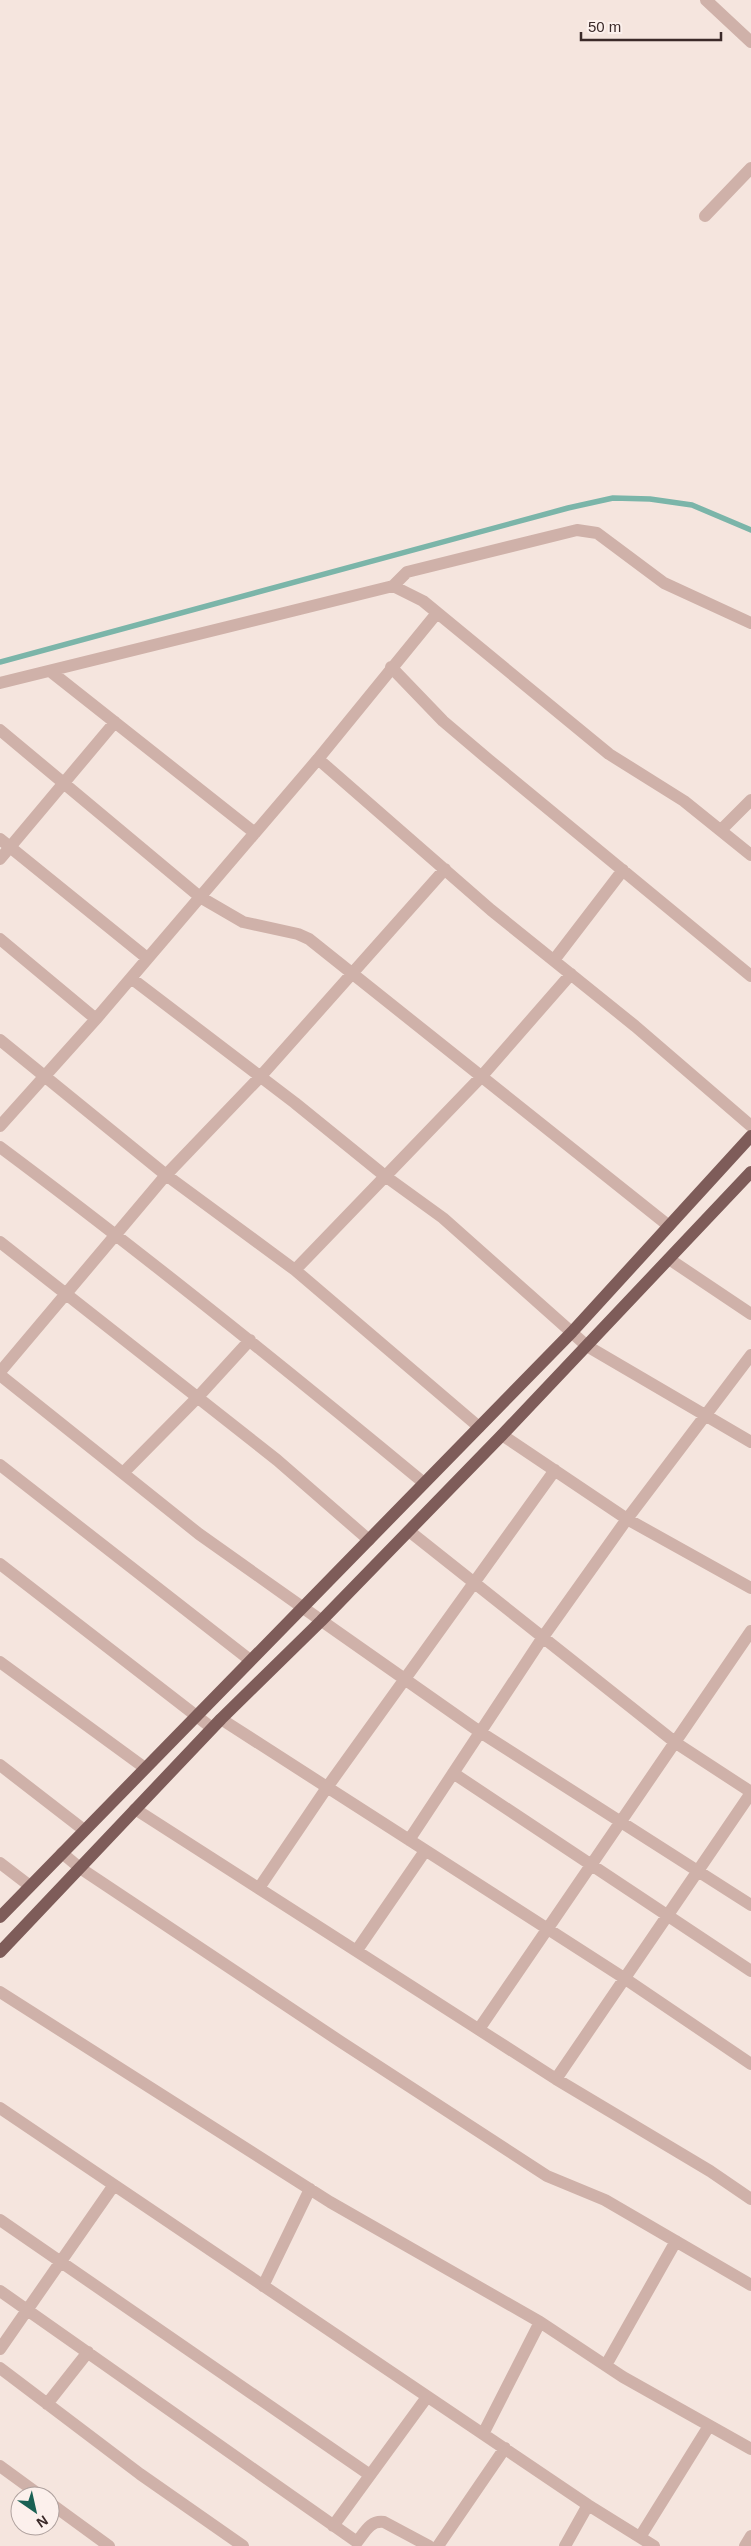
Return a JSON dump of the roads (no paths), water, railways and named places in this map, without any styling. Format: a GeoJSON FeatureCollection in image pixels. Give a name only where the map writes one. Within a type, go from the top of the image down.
{"type":"FeatureCollection","features":[{"type":"Feature","properties":{"kind":"main road"},"geometry":{"type":"LineString","coordinates":[[0,1917],[195,1715],[572,1332],[751,1136]]}},
{"type":"Feature","properties":{"kind":"main road"},"geometry":{"type":"LineString","coordinates":[[0,1952],[217,1723],[321,1621],[502,1435],[751,1172]]}},
{"type":"Feature","properties":{"kind":"street"},"geometry":{"type":"LineString","coordinates":[[706,0],[751,42]]}},
{"type":"Feature","properties":{"kind":"street"},"geometry":{"type":"LineString","coordinates":[[705,216],[751,168]]}},
{"type":"Feature","properties":{"kind":"street"},"geometry":{"type":"LineString","coordinates":[[0,683],[393,586],[407,572],[577,530],[597,533],[664,583],[751,623]]}},
{"type":"Feature","properties":{"kind":"street"},"geometry":{"type":"LineString","coordinates":[[393,586],[408,592],[437,613],[609,754],[684,801],[722,829],[751,855]]}},
{"type":"Feature","properties":{"kind":"street"},"geometry":{"type":"LineString","coordinates":[[0,1126],[96,1019],[146,958],[255,833],[437,613]]}},
{"type":"Feature","properties":{"kind":"street"},"geometry":{"type":"LineString","coordinates":[[391,667],[443,721],[751,976]]}},
{"type":"Feature","properties":{"kind":"street"},"geometry":{"type":"LineString","coordinates":[[50,670],[255,833]]}},
{"type":"Feature","properties":{"kind":"street"},"geometry":{"type":"LineString","coordinates":[[0,859],[5,842],[63,783],[115,722]]}},
{"type":"Feature","properties":{"kind":"street"},"geometry":{"type":"LineString","coordinates":[[0,730],[200,897],[243,922],[298,934],[309,939],[669,1226]]}},
{"type":"Feature","properties":{"kind":"street"},"geometry":{"type":"LineString","coordinates":[[318,759],[445,869],[751,1126]]}},
{"type":"Feature","properties":{"kind":"street"},"geometry":{"type":"LineString","coordinates":[[722,829],[751,800]]}},
{"type":"Feature","properties":{"kind":"street"},"geometry":{"type":"LineString","coordinates":[[5,842],[146,958]]}},
{"type":"Feature","properties":{"kind":"street"},"geometry":{"type":"LineString","coordinates":[[445,869],[354,974],[260,1077],[166,1175],[118,1235],[66,1293],[0,1373],[198,1534],[302,1608],[480,1732],[751,1905]]}},
{"type":"Feature","properties":{"kind":"street"},"geometry":{"type":"LineString","coordinates":[[554,960],[623,870]]}},
{"type":"Feature","properties":{"kind":"street"},"geometry":{"type":"LineString","coordinates":[[0,939],[96,1019]]}},
{"type":"Feature","properties":{"kind":"street"},"geometry":{"type":"LineString","coordinates":[[295,1270],[481,1077],[571,974]]}},
{"type":"Feature","properties":{"kind":"street"},"geometry":{"type":"LineString","coordinates":[[131,978],[385,1176],[442,1218],[587,1346],[751,1442]]}},
{"type":"Feature","properties":{"kind":"street"},"geometry":{"type":"LineString","coordinates":[[0,1040],[166,1175],[295,1270],[479,1427]]}},
{"type":"Feature","properties":{"kind":"street"},"geometry":{"type":"LineString","coordinates":[[0,1146],[118,1235],[250,1340],[424,1483]]}},
{"type":"Feature","properties":{"kind":"street"},"geometry":{"type":"LineString","coordinates":[[0,1242],[277,1460],[369,1540]]}},
{"type":"Feature","properties":{"kind":"street"},"geometry":{"type":"LineString","coordinates":[[669,1259],[751,1314]]}},
{"type":"Feature","properties":{"kind":"street"},"geometry":{"type":"LineString","coordinates":[[123,1473],[197,1398],[250,1340]]}},
{"type":"Feature","properties":{"kind":"street"},"geometry":{"type":"LineString","coordinates":[[409,1840],[543,1638],[627,1519],[751,1355]]}},
{"type":"Feature","properties":{"kind":"street"},"geometry":{"type":"LineString","coordinates":[[502,1435],[627,1519],[751,1588]]}},
{"type":"Feature","properties":{"kind":"street"},"geometry":{"type":"LineString","coordinates":[[0,1465],[250,1660]]}},
{"type":"Feature","properties":{"kind":"street"},"geometry":{"type":"LineString","coordinates":[[259,1888],[328,1786],[475,1584],[555,1470]]}},
{"type":"Feature","properties":{"kind":"street"},"geometry":{"type":"LineString","coordinates":[[409,1531],[676,1743],[751,1792],[556,2079]]}},
{"type":"Feature","properties":{"kind":"street"},"geometry":{"type":"LineString","coordinates":[[0,1564],[195,1715],[217,1723],[328,1786],[425,1851],[624,1978],[751,2064]]}},
{"type":"Feature","properties":{"kind":"street"},"geometry":{"type":"LineString","coordinates":[[479,2029],[751,1632]]}},
{"type":"Feature","properties":{"kind":"street"},"geometry":{"type":"LineString","coordinates":[[0,1662],[145,1768]]}},
{"type":"Feature","properties":{"kind":"street"},"geometry":{"type":"LineString","coordinates":[[0,1765],[84,1830]]}},
{"type":"Feature","properties":{"kind":"street"},"geometry":{"type":"LineString","coordinates":[[453,1773],[751,1971]]}},
{"type":"Feature","properties":{"kind":"street"},"geometry":{"type":"LineString","coordinates":[[135,1810],[357,1950],[556,2079],[710,2171],[751,2199]]}},
{"type":"Feature","properties":{"kind":"street"},"geometry":{"type":"LineString","coordinates":[[357,1950],[425,1851]]}},
{"type":"Feature","properties":{"kind":"street"},"geometry":{"type":"LineString","coordinates":[[62,1853],[80,1868],[341,2042],[547,2176],[605,2200],[751,2285]]}},
{"type":"Feature","properties":{"kind":"street"},"geometry":{"type":"LineString","coordinates":[[0,1863],[30,1886]]}},
{"type":"Feature","properties":{"kind":"street"},"geometry":{"type":"LineString","coordinates":[[0,1992],[310,2189],[540,2322],[606,2365],[708,2426],[751,2449]]}},
{"type":"Feature","properties":{"kind":"street"},"geometry":{"type":"LineString","coordinates":[[0,2108],[588,2505],[654,2546]]}},
{"type":"Feature","properties":{"kind":"street"},"geometry":{"type":"LineString","coordinates":[[0,2349],[26,2308],[61,2262],[114,2185]]}},
{"type":"Feature","properties":{"kind":"street"},"geometry":{"type":"LineString","coordinates":[[264,2286],[310,2189]]}},
{"type":"Feature","properties":{"kind":"street"},"geometry":{"type":"LineString","coordinates":[[0,2220],[370,2475]]}},
{"type":"Feature","properties":{"kind":"street"},"geometry":{"type":"LineString","coordinates":[[606,2365],[676,2241]]}},
{"type":"Feature","properties":{"kind":"street"},"geometry":{"type":"LineString","coordinates":[[0,2290],[333,2526],[355,2544],[371,2524],[377,2521],[384,2522],[429,2546]]}},
{"type":"Feature","properties":{"kind":"street"},"geometry":{"type":"LineString","coordinates":[[483,2434],[540,2322]]}},
{"type":"Feature","properties":{"kind":"street"},"geometry":{"type":"LineString","coordinates":[[47,2404],[88,2352]]}},
{"type":"Feature","properties":{"kind":"street"},"geometry":{"type":"LineString","coordinates":[[0,2368],[243,2546]]}},
{"type":"Feature","properties":{"kind":"street"},"geometry":{"type":"LineString","coordinates":[[333,2526],[427,2397]]}},
{"type":"Feature","properties":{"kind":"street"},"geometry":{"type":"LineString","coordinates":[[640,2537],[708,2426]]}},
{"type":"Feature","properties":{"kind":"street"},"geometry":{"type":"LineString","coordinates":[[438,2546],[505,2448]]}},
{"type":"Feature","properties":{"kind":"street"},"geometry":{"type":"LineString","coordinates":[[0,2466],[27,2486]]}},
{"type":"Feature","properties":{"kind":"street"},"geometry":{"type":"LineString","coordinates":[[565,2546],[588,2505]]}},
{"type":"Feature","properties":{"kind":"street"},"geometry":{"type":"LineString","coordinates":[[60,2509],[109,2546]]}},
{"type":"Feature","properties":{"kind":"street"},"geometry":{"type":"LineString","coordinates":[[745,2546],[751,2536]]}},
{"type":"Feature","properties":{"kind":"waterway"},"geometry":{"type":"LineString","coordinates":[[0,662],[568,508],[613,498],[650,499],[692,505],[751,530]]}}]}
